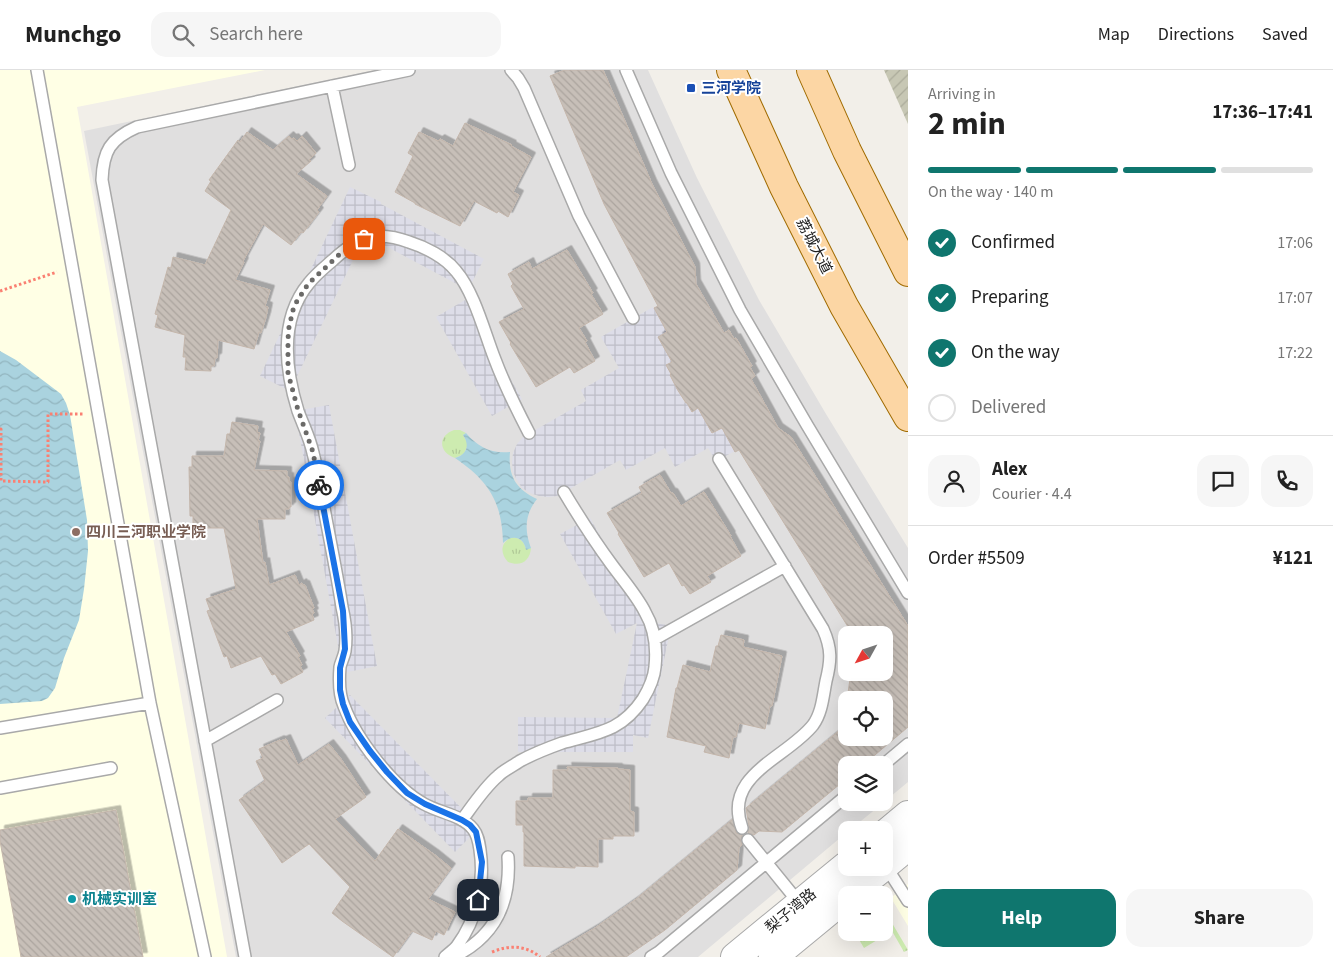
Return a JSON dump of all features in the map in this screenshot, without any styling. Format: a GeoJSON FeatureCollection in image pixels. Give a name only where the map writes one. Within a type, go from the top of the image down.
{"type":"FeatureCollection","features":[{"type":"Feature","properties":{"kind":"main road","name":"荔城大道"},"geometry":{"type":"LineString","coordinates":[[731,70],[784,187],[844,306],[908,417]]}},
{"type":"Feature","properties":{"kind":"main road"},"geometry":{"type":"LineString","coordinates":[[811,70],[847,150],[908,272]]}},
{"type":"Feature","properties":{"kind":"street"},"geometry":{"type":"LineString","coordinates":[[893,828],[908,815]]}},
{"type":"Feature","properties":{"kind":"street","name":"梨子湾路"},"geometry":{"type":"LineString","coordinates":[[893,858],[908,846]]}},
{"type":"Feature","properties":{"kind":"street","name":"梨子湾路"},"geometry":{"type":"LineString","coordinates":[[736,957],[838,873]]}},
{"type":"Feature","properties":{"kind":"street","name":"梨子湾路"},"geometry":{"type":"LineString","coordinates":[[859,886],[872,876]]}},
{"type":"Feature","properties":{"kind":"street","name":"梨子湾路"},"geometry":{"type":"LineString","coordinates":[[773,957],[838,903]]}},
{"type":"Feature","properties":{"kind":"lane"},"geometry":{"type":"LineString","coordinates":[[36,70],[150,703],[205,957]]}},
{"type":"Feature","properties":{"kind":"lane"},"geometry":{"type":"LineString","coordinates":[[245,957],[102,180],[103,160],[116,138],[137,127],[409,70]]}},
{"type":"Feature","properties":{"kind":"lane"},"geometry":{"type":"LineString","coordinates":[[511,70],[524,88],[579,216],[633,318]]}},
{"type":"Feature","properties":{"kind":"lane"},"geometry":{"type":"LineString","coordinates":[[626,70],[671,173],[740,310],[908,594]]}},
{"type":"Feature","properties":{"kind":"lane"},"geometry":{"type":"LineString","coordinates":[[332,86],[349,165]]}},
{"type":"Feature","properties":{"kind":"lane"},"geometry":{"type":"LineString","coordinates":[[445,957],[456,947],[470,923],[478,900],[482,862],[476,832],[462,820],[425,804],[407,793],[379,763],[350,722],[342,702],[340,668],[345,649],[343,611],[313,452],[298,410],[288,373],[289,327],[294,306],[317,274],[342,252],[364,239],[379,235],[397,237],[436,254],[456,270],[464,282],[478,312],[505,385],[529,433]]}},
{"type":"Feature","properties":{"kind":"lane"},"geometry":{"type":"LineString","coordinates":[[719,460],[827,637],[831,654],[817,719],[804,734],[756,773],[748,782],[742,791],[739,802],[738,813],[742,828]]}},
{"type":"Feature","properties":{"kind":"lane"},"geometry":{"type":"LineString","coordinates":[[462,820],[483,791],[499,775],[521,761],[561,744],[601,733],[625,720],[640,704],[651,683],[656,657],[652,626],[645,611],[596,543],[564,492]]}},
{"type":"Feature","properties":{"kind":"lane"},"geometry":{"type":"LineString","coordinates":[[655,639],[785,566]]}},
{"type":"Feature","properties":{"kind":"lane"},"geometry":{"type":"LineString","coordinates":[[205,741],[277,700]]}},
{"type":"Feature","properties":{"kind":"lane"},"geometry":{"type":"LineString","coordinates":[[0,728],[150,703]]}},
{"type":"Feature","properties":{"kind":"lane"},"geometry":{"type":"LineString","coordinates":[[893,757],[908,744]]}},
{"type":"Feature","properties":{"kind":"lane"},"geometry":{"type":"LineString","coordinates":[[0,788],[111,768]]}},
{"type":"Feature","properties":{"kind":"lane"},"geometry":{"type":"LineString","coordinates":[[651,957],[660,952],[838,803]]}},
{"type":"Feature","properties":{"kind":"lane"},"geometry":{"type":"LineString","coordinates":[[748,840],[800,904]]}},
{"type":"Feature","properties":{"kind":"lane"},"geometry":{"type":"LineString","coordinates":[[453,957],[470,947],[484,935],[494,922],[502,907],[507,891],[508,857]]}},
{"type":"Feature","properties":{"kind":"lane"},"geometry":{"type":"LineString","coordinates":[[891,876],[908,901]]}},
{"type":"Feature","properties":{"kind":"path"},"geometry":{"type":"LineString","coordinates":[[0,291],[72,267]]}},
{"type":"Feature","properties":{"kind":"path"},"geometry":{"type":"LineString","coordinates":[[0,429],[1,481],[48,482],[48,414],[76,414]]}},
{"type":"Feature","properties":{"kind":"path"},"geometry":{"type":"LineString","coordinates":[[486,957],[500,949],[515,947],[526,949],[540,957]]}},
{"type":"Feature","properties":{"kind":"shaded area","name":"四川三河职业学院"},"geometry":{"type":"Polygon","coordinates":[[[0,70],[265,70],[77,107],[227,957],[0,957],[0,70]]]}},
{"type":"Feature","properties":{"kind":"shaded area"},"geometry":{"type":"Polygon","coordinates":[[[375,70],[648,70],[697,178],[759,300],[908,548],[908,782],[893,794],[893,756],[838,756],[838,811],[873,811],[861,821],[838,821],[838,840],[698,957],[236,957],[84,131],[375,70]]]}},
{"type":"Feature","properties":{"kind":"shaded area"},"geometry":{"type":"Polygon","coordinates":[[[884,70],[908,70],[908,124],[884,70]]]}},
{"type":"Feature","properties":{"kind":"shaded area"},"geometry":{"type":"Polygon","coordinates":[[[350,187],[484,259],[468,290],[365,235],[290,391],[260,376],[350,187]]]}},
{"type":"Feature","properties":{"kind":"shaded area"},"geometry":{"type":"Polygon","coordinates":[[[465,300],[522,399],[492,416],[436,317],[465,300]]]}},
{"type":"Feature","properties":{"kind":"shaded area"},"geometry":{"type":"Polygon","coordinates":[[[653,307],[667,332],[658,337],[672,362],[670,376],[677,389],[692,411],[698,408],[712,433],[722,428],[735,451],[716,461],[708,448],[675,467],[665,448],[626,470],[620,460],[557,496],[539,496],[522,488],[513,472],[513,453],[517,444],[523,437],[586,401],[581,390],[619,368],[601,337],[653,307]]]}},
{"type":"Feature","properties":{"kind":"shaded area"},"geometry":{"type":"Polygon","coordinates":[[[329,405],[377,666],[343,673],[295,411],[329,405]]]}},
{"type":"Feature","properties":{"kind":"shaded area"},"geometry":{"type":"Polygon","coordinates":[[[590,518],[646,617],[642,620],[671,626],[648,738],[633,735],[633,752],[518,752],[518,717],[617,718],[637,623],[616,634],[560,534],[590,518]]]}},
{"type":"Feature","properties":{"kind":"shaded area"},"geometry":{"type":"Polygon","coordinates":[[[350,695],[480,827],[455,852],[325,718],[350,695]]]}},
{"type":"Feature","properties":{"kind":"shaded area"},"geometry":{"type":"Polygon","coordinates":[[[908,884],[908,926],[893,901],[893,896],[908,884]]]}},
{"type":"Feature","properties":{"kind":"green space"},"geometry":{"type":"Polygon","coordinates":[[[454,430],[466,433],[463,435],[468,444],[464,454],[455,458],[443,449],[442,444],[445,436],[454,430]]]}},
{"type":"Feature","properties":{"kind":"green space"},"geometry":{"type":"Polygon","coordinates":[[[512,537],[521,540],[526,549],[531,548],[529,556],[524,562],[517,564],[508,562],[504,555],[503,545],[512,537]]]}},
{"type":"Feature","properties":{"kind":"green space"},"geometry":{"type":"Polygon","coordinates":[[[893,925],[908,950],[904,952],[893,933],[893,925]]]}},
{"type":"Feature","properties":{"kind":"green space"},"geometry":{"type":"Polygon","coordinates":[[[860,941],[876,941],[864,948],[860,941]]]}},
{"type":"Feature","properties":{"kind":"water"},"geometry":{"type":"Polygon","coordinates":[[[0,351],[16,360],[61,394],[66,403],[70,415],[87,520],[88,551],[79,620],[55,688],[48,698],[42,701],[0,704],[0,351]]]}},
{"type":"Feature","properties":{"kind":"water"},"geometry":{"type":"Polygon","coordinates":[[[466,433],[480,446],[491,451],[510,452],[510,468],[514,480],[523,491],[537,499],[530,510],[527,522],[527,535],[531,548],[526,550],[523,542],[517,538],[510,538],[503,543],[500,516],[491,494],[477,475],[455,458],[465,452],[467,446],[463,435],[466,433]]]}},
{"type":"Feature","properties":{"kind":"building"},"geometry":{"type":"Polygon","coordinates":[[[565,70],[603,70],[652,184],[695,267],[696,284],[724,333],[729,330],[734,339],[736,338],[752,366],[750,367],[755,376],[751,379],[778,428],[791,437],[908,626],[908,727],[893,740],[893,691],[848,691],[850,681],[893,681],[893,626],[847,626],[739,450],[735,452],[722,428],[712,433],[698,408],[692,412],[677,389],[666,365],[672,362],[658,337],[667,332],[654,308],[658,306],[604,204],[550,76],[565,70]]]}},
{"type":"Feature","properties":{"kind":"building"},"geometry":{"type":"Polygon","coordinates":[[[465,123],[512,145],[531,157],[513,192],[519,195],[508,217],[474,201],[460,226],[395,192],[413,156],[408,153],[419,132],[438,141],[440,139],[453,146],[465,123]]]}},
{"type":"Feature","properties":{"kind":"building"},"geometry":{"type":"Polygon","coordinates":[[[247,132],[273,150],[289,136],[297,141],[302,136],[316,153],[309,160],[311,161],[296,174],[327,196],[317,210],[319,212],[291,245],[263,224],[243,261],[235,280],[270,290],[265,306],[268,307],[266,317],[254,349],[218,340],[217,358],[215,358],[214,366],[211,366],[211,371],[185,370],[186,357],[183,357],[185,335],[155,327],[158,315],[155,314],[168,267],[171,268],[173,257],[205,265],[231,210],[205,191],[211,181],[209,180],[238,140],[240,142],[247,132]]]}},
{"type":"Feature","properties":{"kind":"building"},"geometry":{"type":"Polygon","coordinates":[[[567,250],[593,293],[591,294],[603,314],[579,328],[587,341],[585,342],[595,361],[574,373],[570,367],[536,387],[499,322],[524,309],[511,286],[513,284],[508,274],[529,262],[532,269],[567,250]]]}},
{"type":"Feature","properties":{"kind":"building"},"geometry":{"type":"Polygon","coordinates":[[[232,422],[258,426],[257,432],[260,433],[258,441],[260,441],[254,470],[287,471],[287,477],[289,477],[289,482],[291,482],[291,507],[285,509],[285,519],[257,519],[263,563],[265,562],[269,585],[295,575],[299,585],[302,583],[305,585],[314,608],[312,609],[314,613],[312,614],[314,620],[286,632],[300,656],[298,657],[303,672],[281,684],[275,674],[272,675],[261,656],[231,668],[227,656],[224,657],[207,611],[210,610],[206,599],[236,589],[224,528],[193,528],[193,516],[190,516],[189,467],[192,467],[192,456],[224,456],[227,434],[230,434],[232,422]]]}},
{"type":"Feature","properties":{"kind":"building"},"geometry":{"type":"Polygon","coordinates":[[[660,475],[681,506],[704,492],[741,556],[707,576],[711,582],[690,594],[684,585],[682,586],[669,563],[644,577],[607,513],[642,493],[639,487],[660,475]]]}},
{"type":"Feature","properties":{"kind":"building"},"geometry":{"type":"Polygon","coordinates":[[[721,635],[744,640],[743,647],[782,656],[772,706],[770,706],[765,729],[739,723],[736,737],[733,737],[729,758],[704,752],[706,746],[667,737],[676,688],[683,665],[710,672],[716,646],[718,646],[721,635]]]}},
{"type":"Feature","properties":{"kind":"building"},"geometry":{"type":"Polygon","coordinates":[[[838,732],[838,746],[886,746],[874,756],[838,756],[838,786],[782,832],[759,831],[754,835],[748,833],[746,808],[838,732]]]}},
{"type":"Feature","properties":{"kind":"building"},"geometry":{"type":"Polygon","coordinates":[[[286,739],[298,765],[329,744],[341,759],[366,797],[335,819],[375,861],[398,829],[451,868],[428,899],[455,912],[444,935],[436,931],[432,940],[412,931],[393,957],[332,913],[350,887],[309,844],[282,863],[239,800],[265,781],[256,761],[263,758],[259,749],[286,739]]]}},
{"type":"Feature","properties":{"kind":"building"},"geometry":{"type":"Polygon","coordinates":[[[567,767],[630,770],[630,811],[634,812],[634,836],[613,836],[613,839],[598,839],[598,867],[524,866],[524,832],[523,825],[516,825],[516,801],[528,801],[528,798],[553,798],[553,770],[568,770],[567,767]]]}},
{"type":"Feature","properties":{"kind":"building","name":"机械实训室"},"geometry":{"type":"Polygon","coordinates":[[[116,810],[143,957],[21,957],[0,841],[0,830],[116,810]]]}},
{"type":"Feature","properties":{"kind":"building"},"geometry":{"type":"Polygon","coordinates":[[[733,819],[736,833],[742,835],[737,870],[665,930],[626,957],[546,957],[595,928],[635,900],[733,819]]]}},
{"type":"Feature","properties":{"kind":"way so far"},"geometry":{"type":"LineString","coordinates":[[319,485],[313,452],[298,410],[288,373],[289,327],[294,306],[308,284],[342,252],[364,239]]}},
{"type":"Feature","properties":{"kind":"place","name":"三河学院"},"geometry":{"type":"Point","coordinates":[691,88]}},
{"type":"Feature","properties":{"kind":"place","name":"四川三河职业学院"},"geometry":{"type":"Point","coordinates":[76,532]}},
{"type":"Feature","properties":{"kind":"place","name":"机械实训室"},"geometry":{"type":"Point","coordinates":[72,899]}},
{"type":"Feature","properties":{"kind":"route"},"geometry":{"type":"LineString","coordinates":[[319,485],[345,629],[345,649],[340,668],[340,690],[343,704],[350,722],[370,751],[407,793],[425,804],[462,820],[476,832],[482,862],[478,900]]}}]}
